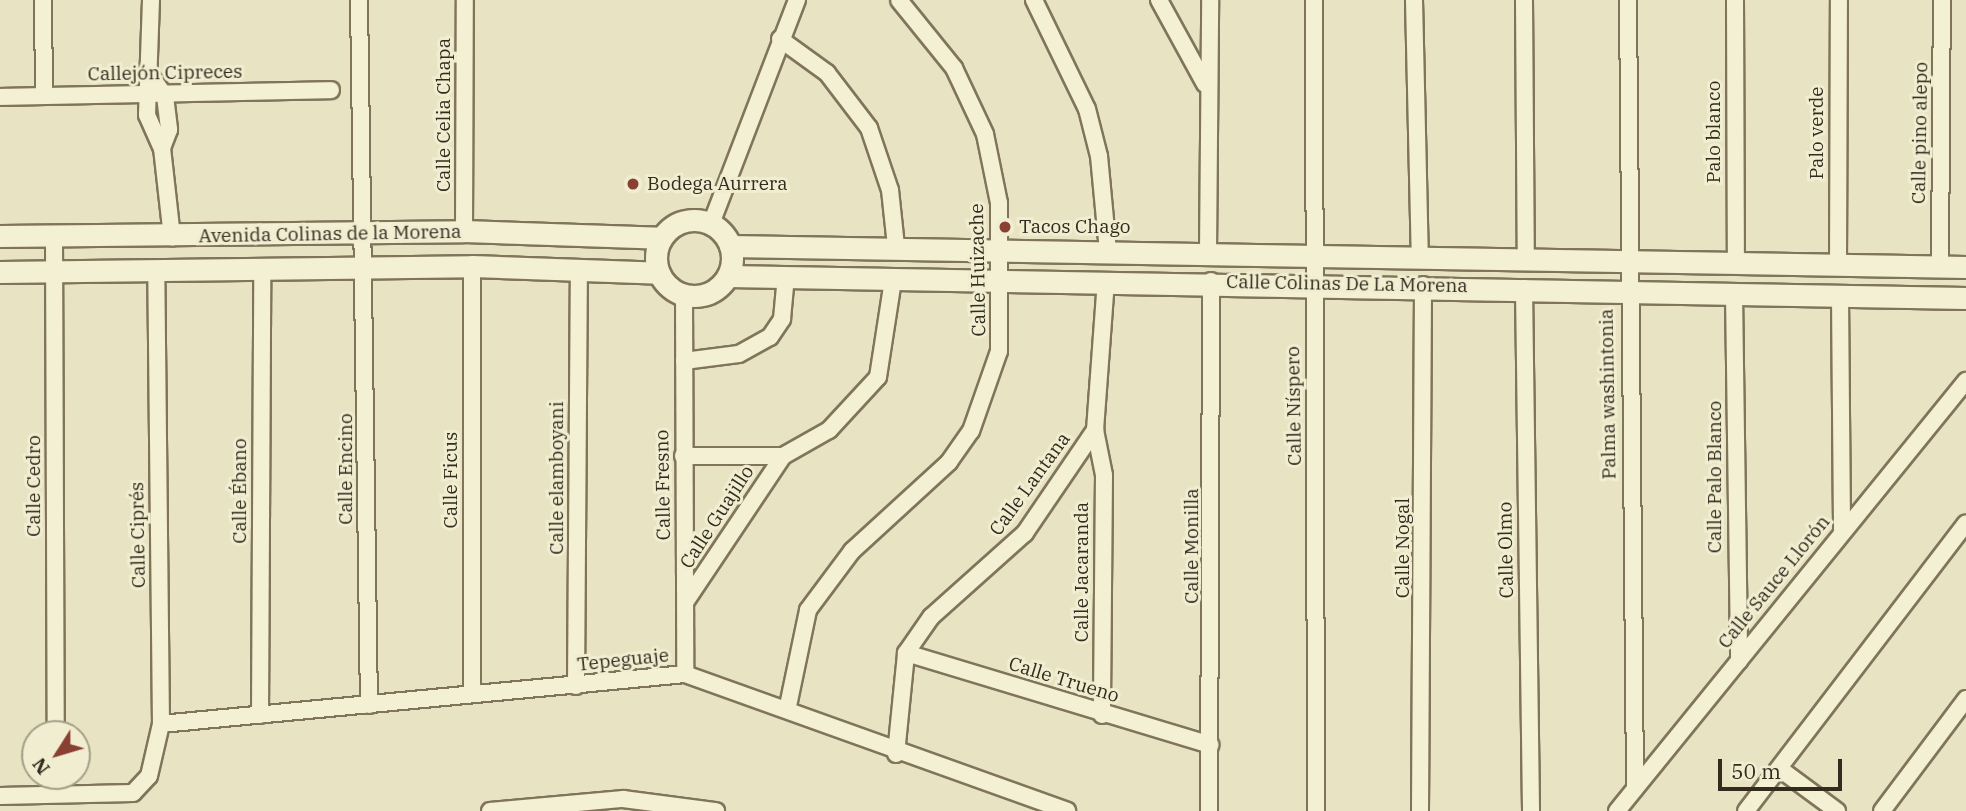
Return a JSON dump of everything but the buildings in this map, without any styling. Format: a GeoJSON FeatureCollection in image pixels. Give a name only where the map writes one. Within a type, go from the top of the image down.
{"type":"FeatureCollection","features":[{"type":"Feature","properties":{"kind":"street"},"geometry":{"type":"LineString","coordinates":[[43,0],[44,94]]}},
{"type":"Feature","properties":{"kind":"street"},"geometry":{"type":"LineString","coordinates":[[151,0],[153,79],[146,97],[151,132],[162,148]]}},
{"type":"Feature","properties":{"kind":"street","name":"Calle Encino"},"geometry":{"type":"LineString","coordinates":[[359,0],[362,233],[366,266],[369,705]]}},
{"type":"Feature","properties":{"kind":"street","name":"Calle Celia Chapa"},"geometry":{"type":"LineString","coordinates":[[464,231],[465,0]]}},
{"type":"Feature","properties":{"kind":"street"},"geometry":{"type":"LineString","coordinates":[[711,224],[797,0]]}},
{"type":"Feature","properties":{"kind":"street","name":"Calle Huizache"},"geometry":{"type":"LineString","coordinates":[[788,706],[796,644],[828,577],[922,492],[971,432],[999,351],[1001,279],[995,169],[973,102],[929,32],[899,0]]}},
{"type":"Feature","properties":{"kind":"street"},"geometry":{"type":"LineString","coordinates":[[1034,0],[1087,109],[1099,156],[1108,251]]}},
{"type":"Feature","properties":{"kind":"street"},"geometry":{"type":"LineString","coordinates":[[1159,0],[1206,85]]}},
{"type":"Feature","properties":{"kind":"street"},"geometry":{"type":"LineString","coordinates":[[1208,252],[1206,85],[1210,0]]}},
{"type":"Feature","properties":{"kind":"street","name":"Calle Níspero"},"geometry":{"type":"LineString","coordinates":[[1314,0],[1316,811]]}},
{"type":"Feature","properties":{"kind":"street"},"geometry":{"type":"LineString","coordinates":[[1414,0],[1420,256]]}},
{"type":"Feature","properties":{"kind":"street"},"geometry":{"type":"LineString","coordinates":[[1524,0],[1526,260]]}},
{"type":"Feature","properties":{"kind":"street","name":"Palma washintonia"},"geometry":{"type":"LineString","coordinates":[[1628,0],[1628,290],[1635,788]]}},
{"type":"Feature","properties":{"kind":"street","name":"Palo blanco"},"geometry":{"type":"LineString","coordinates":[[1735,0],[1736,264]]}},
{"type":"Feature","properties":{"kind":"street","name":"Palo verde"},"geometry":{"type":"LineString","coordinates":[[1838,265],[1839,0]]}},
{"type":"Feature","properties":{"kind":"street","name":"Calle pino alepo"},"geometry":{"type":"LineString","coordinates":[[1940,266],[1942,0]]}},
{"type":"Feature","properties":{"kind":"street"},"geometry":{"type":"LineString","coordinates":[[780,39],[827,73],[869,128],[890,190],[896,246]]}},
{"type":"Feature","properties":{"kind":"street"},"geometry":{"type":"LineString","coordinates":[[153,79],[165,96],[169,130],[162,148],[172,237]]}},
{"type":"Feature","properties":{"kind":"street","name":"Callejón Cipreces"},"geometry":{"type":"LineString","coordinates":[[0,96],[44,94],[146,97],[331,90]]}},
{"type":"Feature","properties":{"kind":"street"},"geometry":{"type":"LineString","coordinates":[[677,223],[711,224],[730,246],[728,276],[714,291],[684,295],[659,273],[660,239],[677,223]]}},
{"type":"Feature","properties":{"kind":"street","name":"Avenida Colinas de la Morena"},"geometry":{"type":"LineString","coordinates":[[0,236],[172,237],[464,231],[660,239]]}},
{"type":"Feature","properties":{"kind":"street","name":"Calle Cedro"},"geometry":{"type":"LineString","coordinates":[[54,238],[57,720]]}},
{"type":"Feature","properties":{"kind":"street","name":"Calle Colinas De La Morena"},"geometry":{"type":"LineString","coordinates":[[730,246],[1313,253],[1526,260],[1966,267]]}},
{"type":"Feature","properties":{"kind":"street","name":"Avenida Colinas de la Morena"},"geometry":{"type":"LineString","coordinates":[[0,272],[472,266],[659,273]]}},
{"type":"Feature","properties":{"kind":"street","name":"Calle Ficus"},"geometry":{"type":"LineString","coordinates":[[472,266],[472,694]]}},
{"type":"Feature","properties":{"kind":"street","name":"Calle Ébano"},"geometry":{"type":"LineString","coordinates":[[260,715],[262,267]]}},
{"type":"Feature","properties":{"kind":"street","name":"Calle Ciprés"},"geometry":{"type":"LineString","coordinates":[[57,794],[133,793],[149,776],[161,724],[156,269]]}},
{"type":"Feature","properties":{"kind":"street","name":"Calle elamboyani"},"geometry":{"type":"LineString","coordinates":[[576,686],[579,270]]}},
{"type":"Feature","properties":{"kind":"street","name":"Calle Colinas De La Morena"},"geometry":{"type":"LineString","coordinates":[[728,276],[893,280],[1313,282],[1966,298]]}},
{"type":"Feature","properties":{"kind":"street"},"geometry":{"type":"LineString","coordinates":[[684,361],[739,354],[770,337],[782,319],[786,276]]}},
{"type":"Feature","properties":{"kind":"street","name":"Calle Guajillo"},"geometry":{"type":"LineString","coordinates":[[686,601],[783,456],[829,430],[878,377],[893,280]]}},
{"type":"Feature","properties":{"kind":"street","name":"Calle Lantana"},"geometry":{"type":"LineString","coordinates":[[896,754],[906,653],[931,617],[1025,533],[1095,430],[1106,281]]}},
{"type":"Feature","properties":{"kind":"street","name":"Calle Monilla"},"geometry":{"type":"LineString","coordinates":[[1209,811],[1211,281]]}},
{"type":"Feature","properties":{"kind":"street","name":"Calle Nogal"},"geometry":{"type":"LineString","coordinates":[[1420,811],[1423,285]]}},
{"type":"Feature","properties":{"kind":"street","name":"Calle Olmo"},"geometry":{"type":"LineString","coordinates":[[1524,288],[1531,811]]}},
{"type":"Feature","properties":{"kind":"street","name":"Calle Palo Blanco"},"geometry":{"type":"LineString","coordinates":[[1734,293],[1739,661]]}},
{"type":"Feature","properties":{"kind":"street","name":"Calle Fresno"},"geometry":{"type":"LineString","coordinates":[[684,295],[685,674]]}},
{"type":"Feature","properties":{"kind":"street"},"geometry":{"type":"LineString","coordinates":[[1840,296],[1842,531]]}},
{"type":"Feature","properties":{"kind":"street","name":"Calle Sauce Llorón"},"geometry":{"type":"LineString","coordinates":[[1617,811],[1966,380]]}},
{"type":"Feature","properties":{"kind":"street","name":"Calle Jacaranda"},"geometry":{"type":"LineString","coordinates":[[1095,430],[1104,475],[1102,715]]}},
{"type":"Feature","properties":{"kind":"street","name":"Calle Guajillo"},"geometry":{"type":"LineString","coordinates":[[683,456],[783,456]]}},
{"type":"Feature","properties":{"kind":"street"},"geometry":{"type":"LineString","coordinates":[[1746,811],[1966,523]]}},
{"type":"Feature","properties":{"kind":"street","name":"Calle Trueno"},"geometry":{"type":"LineString","coordinates":[[906,653],[1102,715],[1210,745]]}},
{"type":"Feature","properties":{"kind":"street","name":"Tepeguaje"},"geometry":{"type":"LineString","coordinates":[[161,724],[685,674],[788,706],[896,754],[1067,811]]}},
{"type":"Feature","properties":{"kind":"street"},"geometry":{"type":"LineString","coordinates":[[1882,811],[1966,699]]}},
{"type":"Feature","properties":{"kind":"street"},"geometry":{"type":"LineString","coordinates":[[1780,769],[1837,811]]}},
{"type":"Feature","properties":{"kind":"street"},"geometry":{"type":"LineString","coordinates":[[0,796],[57,794],[57,790]]}},
{"type":"Feature","properties":{"kind":"street"},"geometry":{"type":"LineString","coordinates":[[490,811],[623,799],[716,811]]}},
{"type":"Feature","properties":{"kind":"place","name":"Bodega Aurrera"},"geometry":{"type":"Point","coordinates":[633,184]}},
{"type":"Feature","properties":{"kind":"place","name":"Tacos Chago"},"geometry":{"type":"Point","coordinates":[1005,227]}}]}
